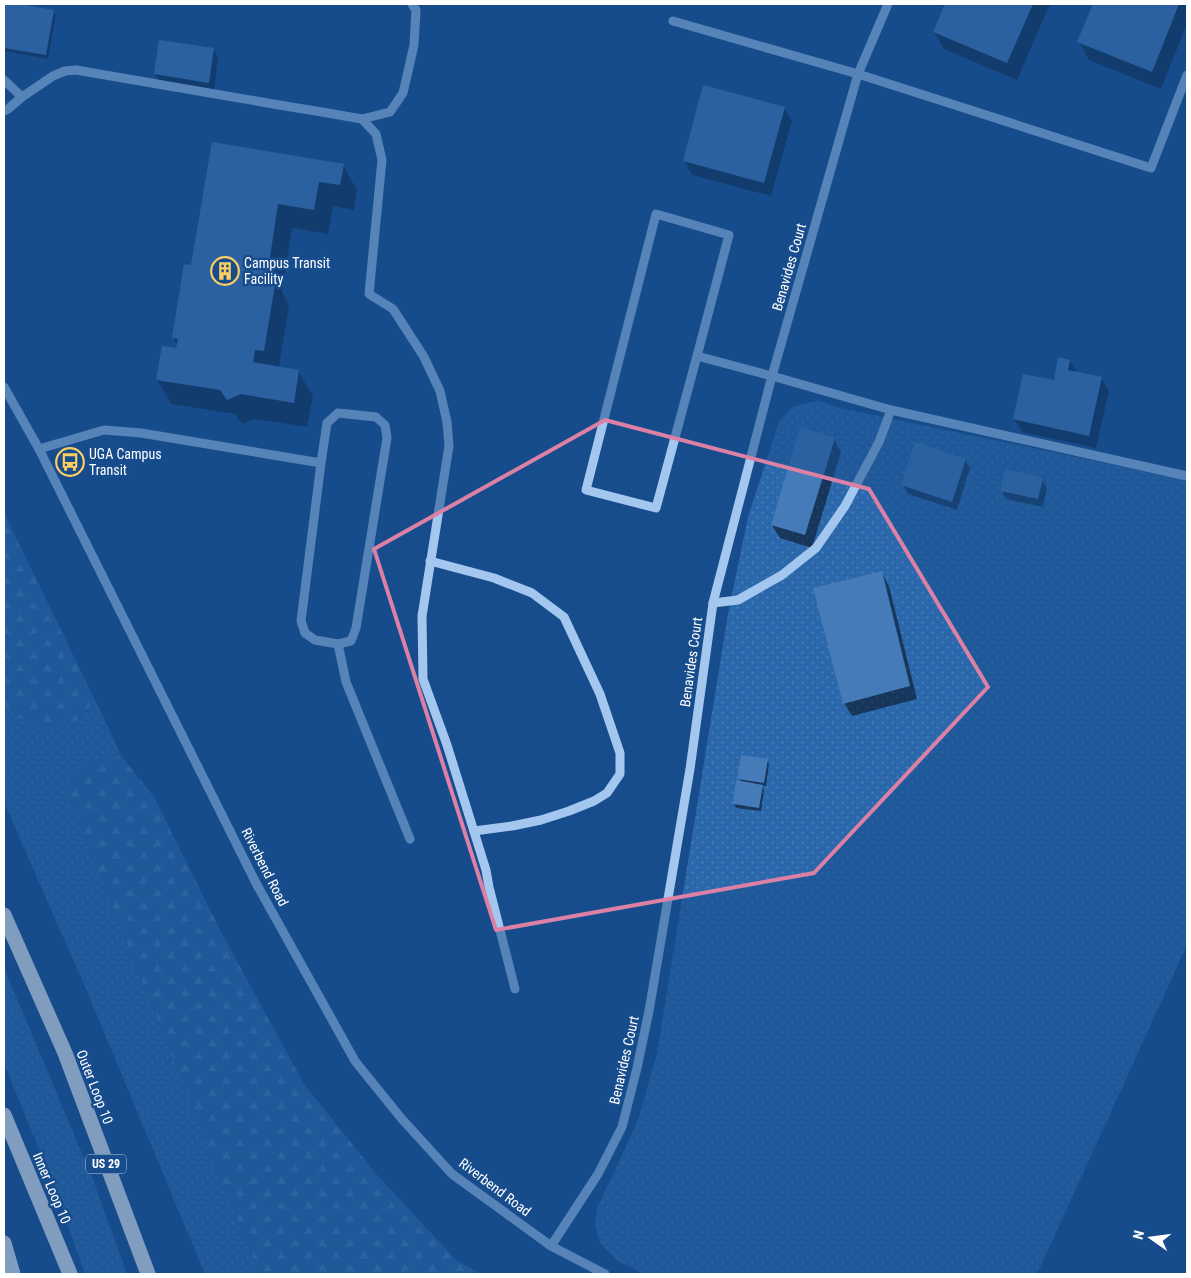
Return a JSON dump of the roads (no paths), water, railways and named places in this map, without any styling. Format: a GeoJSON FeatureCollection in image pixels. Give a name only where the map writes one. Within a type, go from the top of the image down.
{"type":"FeatureCollection","features":[{"type":"Feature","properties":{"kind":"highway","name":"Outer Loop 10"},"geometry":{"type":"LineString","coordinates":[[4,915],[65,1053],[148,1274]]}},
{"type":"Feature","properties":{"kind":"highway","name":"Inner Loop 10"},"geometry":{"type":"LineString","coordinates":[[4,1114],[70,1274]]}},
{"type":"Feature","properties":{"kind":"highway"},"geometry":{"type":"LineString","coordinates":[[4,1243],[13,1274]]}},
{"type":"Feature","properties":{"kind":"street"},"geometry":{"type":"LineString","coordinates":[[4,111],[53,76],[64,71],[76,70],[276,105],[316,110],[362,120],[390,112],[403,93],[414,45],[416,10],[412,4]]}},
{"type":"Feature","properties":{"kind":"street","name":"Benavides Court"},"geometry":{"type":"LineString","coordinates":[[551,1246],[598,1174],[622,1127],[649,1011],[690,769],[713,603],[772,376],[858,74],[888,4]]}},
{"type":"Feature","properties":{"kind":"street"},"geometry":{"type":"LineString","coordinates":[[673,21],[858,74],[1152,168],[1187,75]]}},
{"type":"Feature","properties":{"kind":"street"},"geometry":{"type":"LineString","coordinates":[[4,80],[22,97]]}},
{"type":"Feature","properties":{"kind":"street"},"geometry":{"type":"LineString","coordinates":[[362,120],[376,134],[382,160],[369,294],[393,309],[424,357],[440,391],[449,446],[422,616],[422,680],[447,745],[486,870],[515,989]]}},
{"type":"Feature","properties":{"kind":"street"},"geometry":{"type":"LineString","coordinates":[[656,214],[729,235],[697,356],[656,508],[586,490],[656,214]]}},
{"type":"Feature","properties":{"kind":"street"},"geometry":{"type":"LineString","coordinates":[[697,356],[891,410],[1187,476]]}},
{"type":"Feature","properties":{"kind":"street","name":"Riverbend Road"},"geometry":{"type":"LineString","coordinates":[[4,387],[39,449],[257,885],[354,1061],[401,1118],[452,1174],[551,1246],[605,1274]]}},
{"type":"Feature","properties":{"kind":"street"},"geometry":{"type":"LineString","coordinates":[[713,603],[738,600],[782,576],[816,548],[845,506],[879,442],[891,410]]}},
{"type":"Feature","properties":{"kind":"street"},"geometry":{"type":"LineString","coordinates":[[338,413],[376,417],[385,425],[387,438],[356,628],[351,641],[338,644],[316,640],[305,633],[300,621],[321,463],[327,423],[338,413]]}},
{"type":"Feature","properties":{"kind":"street"},"geometry":{"type":"LineString","coordinates":[[39,449],[104,430],[141,434],[321,463]]}},
{"type":"Feature","properties":{"kind":"street"},"geometry":{"type":"LineString","coordinates":[[430,561],[494,578],[532,593],[564,616],[600,694],[620,753],[620,774],[606,793],[594,801],[541,820],[474,831]]}},
{"type":"Feature","properties":{"kind":"street"},"geometry":{"type":"LineString","coordinates":[[338,644],[346,682],[410,838]]}},
{"type":"Feature","properties":{"kind":"place","name":"Campus Transit Facility"},"geometry":{"type":"Point","coordinates":[225,271]}},
{"type":"Feature","properties":{"kind":"place","name":"UGA Campus Transit"},"geometry":{"type":"Point","coordinates":[70,462]}}]}
